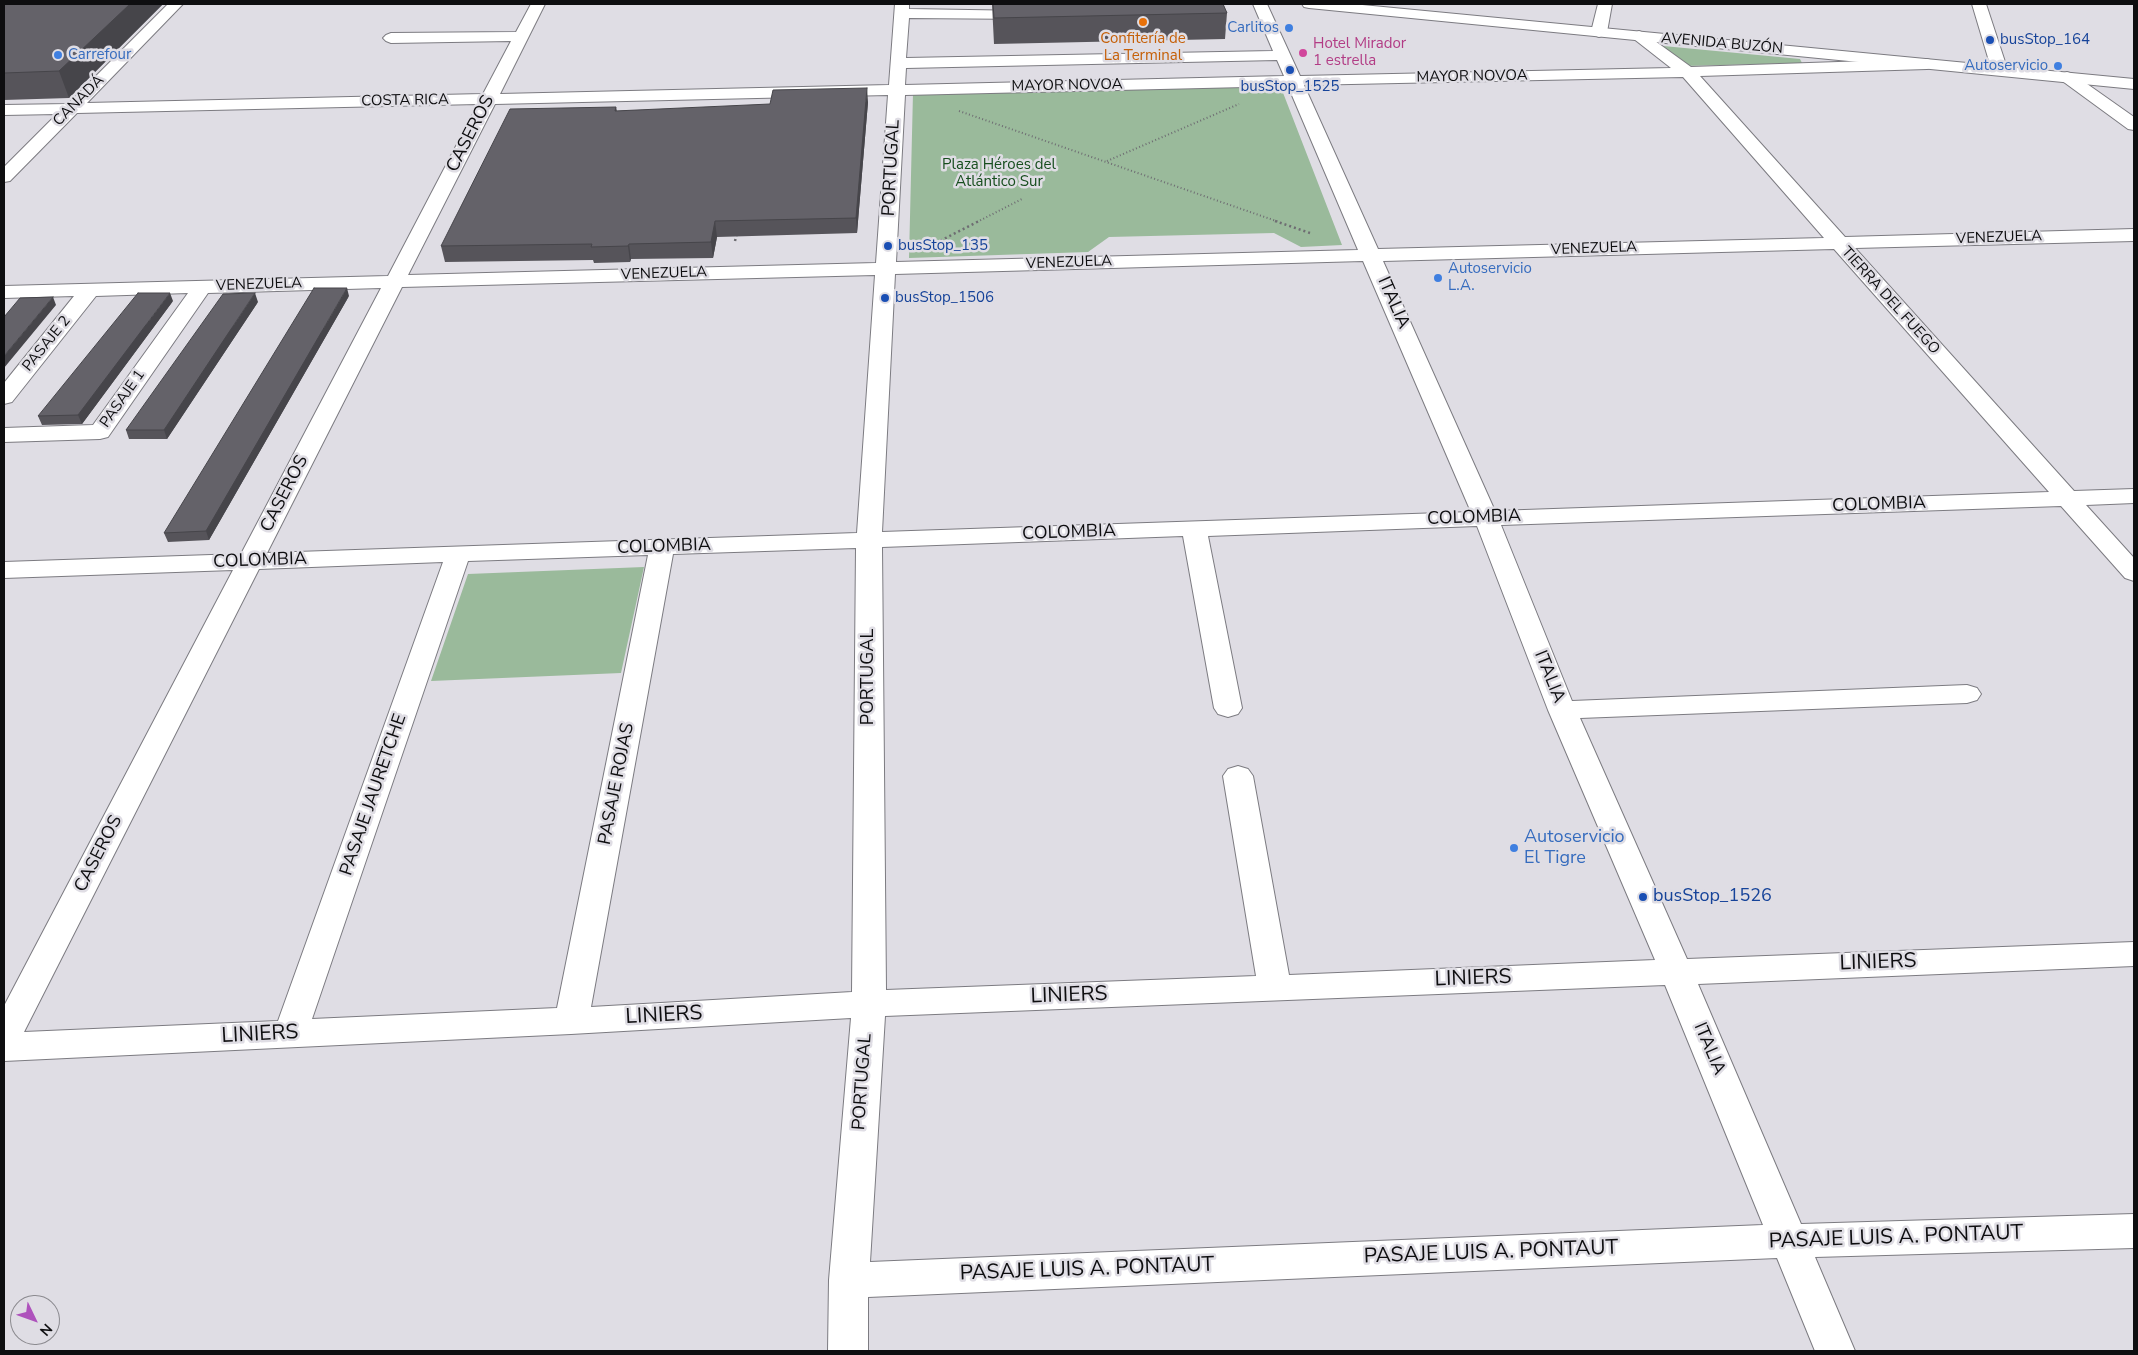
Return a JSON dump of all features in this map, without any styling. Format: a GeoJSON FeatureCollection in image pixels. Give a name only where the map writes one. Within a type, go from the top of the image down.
{"type":"FeatureCollection","features":[{"type":"Feature","properties":{"kind":"street","name":"CANADÁ"},"geometry":{"type":"LineString","coordinates":[[4,177],[176,4]]}},
{"type":"Feature","properties":{"kind":"street","name":"CASEROS"},"geometry":{"type":"LineString","coordinates":[[4,1038],[538,4]]}},
{"type":"Feature","properties":{"kind":"street","name":"ITALIA"},"geometry":{"type":"LineString","coordinates":[[1260,4],[1486,518],[1562,710],[1676,971],[1835,1351]]}},
{"type":"Feature","properties":{"kind":"street","name":"AVENIDA BUZÓN"},"geometry":{"type":"LineString","coordinates":[[1309,4],[2134,84]]}},
{"type":"Feature","properties":{"kind":"street"},"geometry":{"type":"LineString","coordinates":[[1599,32],[1605,4]]}},
{"type":"Feature","properties":{"kind":"street"},"geometry":{"type":"LineString","coordinates":[[1980,4],[2000,71]]}},
{"type":"Feature","properties":{"kind":"street"},"geometry":{"type":"LineString","coordinates":[[902,8],[986,16],[1048,14]]}},
{"type":"Feature","properties":{"kind":"street","name":"PORTUGAL"},"geometry":{"type":"LineString","coordinates":[[848,1351],[849,1280],[869,1004],[869,540],[902,8]]}},
{"type":"Feature","properties":{"kind":"street"},"geometry":{"type":"LineString","coordinates":[[391,38],[522,36]]}},
{"type":"Feature","properties":{"kind":"street","name":"TIERRA DEL FUEGO"},"geometry":{"type":"LineString","coordinates":[[1640,36],[1687,72],[2134,573]]}},
{"type":"Feature","properties":{"kind":"street"},"geometry":{"type":"LineString","coordinates":[[898,63],[1283,55]]}},
{"type":"Feature","properties":{"kind":"street","name":"MAYOR NOVOA"},"geometry":{"type":"LineString","coordinates":[[896,90],[1687,72],[1928,64]]}},
{"type":"Feature","properties":{"kind":"street"},"geometry":{"type":"LineString","coordinates":[[2067,77],[2134,125]]}},
{"type":"Feature","properties":{"kind":"street","name":"COSTA RICA"},"geometry":{"type":"LineString","coordinates":[[4,110],[896,90]]}},
{"type":"Feature","properties":{"kind":"street","name":"VENEZUELA"},"geometry":{"type":"LineString","coordinates":[[4,292],[2134,234]]}},
{"type":"Feature","properties":{"kind":"street","name":"PASAJE 1"},"geometry":{"type":"LineString","coordinates":[[4,435],[100,432],[202,287]]}},
{"type":"Feature","properties":{"kind":"street","name":"PASAJE 2"},"geometry":{"type":"LineString","coordinates":[[4,398],[90,290]]}},
{"type":"Feature","properties":{"kind":"street","name":"COLOMBIA"},"geometry":{"type":"LineString","coordinates":[[4,570],[2134,496]]}},
{"type":"Feature","properties":{"kind":"street"},"geometry":{"type":"LineString","coordinates":[[1194,528],[1228,708]]}},
{"type":"Feature","properties":{"kind":"street","name":"PASAJE ROJAS"},"geometry":{"type":"LineString","coordinates":[[571,1021],[662,547]]}},
{"type":"Feature","properties":{"kind":"street","name":"PASAJE JAURETCHE"},"geometry":{"type":"LineString","coordinates":[[290,1034],[458,555]]}},
{"type":"Feature","properties":{"kind":"street"},"geometry":{"type":"LineString","coordinates":[[1562,710],[1967,694]]}},
{"type":"Feature","properties":{"kind":"street"},"geometry":{"type":"LineString","coordinates":[[1238,776],[1274,988]]}},
{"type":"Feature","properties":{"kind":"street","name":"LINIERS"},"geometry":{"type":"LineString","coordinates":[[4,1048],[571,1021],[869,1004],[2134,954]]}},
{"type":"Feature","properties":{"kind":"street","name":"PASAJE LUIS A. PONTAUT"},"geometry":{"type":"LineString","coordinates":[[849,1280],[1789,1240],[2134,1231]]}},
{"type":"Feature","properties":{"kind":"path"},"geometry":{"type":"LineString","coordinates":[[1106,161],[1241,104]]}},
{"type":"Feature","properties":{"kind":"path"},"geometry":{"type":"LineString","coordinates":[[951,108],[1316,236]]}},
{"type":"Feature","properties":{"kind":"path"},"geometry":{"type":"LineString","coordinates":[[887,268],[1022,199]]}},
{"type":"Feature","properties":{"kind":"path"},"geometry":{"type":"LineString","coordinates":[[735,241],[737,232]]}},
{"type":"Feature","properties":{"kind":"green space"},"geometry":{"type":"Polygon","coordinates":[[[1653,45],[1800,59],[1802,63],[1685,66],[1653,45]]]}},
{"type":"Feature","properties":{"kind":"green space","name":"Plaza Héroes del Atlántico Sur"},"geometry":{"type":"Polygon","coordinates":[[[1280,85],[1342,245],[1301,247],[1274,233],[1109,237],[1088,252],[909,258],[913,93],[1280,85]]]}},
{"type":"Feature","properties":{"kind":"green space"},"geometry":{"type":"Polygon","coordinates":[[[644,567],[621,673],[431,681],[468,574],[644,567]]]}},
{"type":"Feature","properties":{"kind":"building"},"geometry":{"type":"Polygon","coordinates":[[[4,4],[130,4],[59,71],[4,73],[4,4]]]}},
{"type":"Feature","properties":{"kind":"building"},"geometry":{"type":"Polygon","coordinates":[[[993,4],[1223,4],[1227,13],[994,18],[993,4]]]}},
{"type":"Feature","properties":{"kind":"building"},"geometry":{"type":"Polygon","coordinates":[[[867,88],[856,218],[715,221],[711,242],[591,247],[592,244],[441,246],[510,109],[616,107],[615,111],[770,104],[773,90],[867,88]]]}},
{"type":"Feature","properties":{"kind":"building"},"geometry":{"type":"Polygon","coordinates":[[[314,288],[347,288],[206,531],[164,533],[314,288]]]}},
{"type":"Feature","properties":{"kind":"building"},"geometry":{"type":"Polygon","coordinates":[[[138,293],[170,293],[78,415],[38,416],[138,293]]]}},
{"type":"Feature","properties":{"kind":"building"},"geometry":{"type":"Polygon","coordinates":[[[255,293],[164,430],[126,430],[223,294],[255,293]]]}},
{"type":"Feature","properties":{"kind":"building"},"geometry":{"type":"Polygon","coordinates":[[[53,297],[4,356],[4,317],[20,298],[53,297]]]}},
{"type":"Feature","properties":{"kind":"place","name":"Confitería de La Terminal"},"geometry":{"type":"Point","coordinates":[1143,22]}},
{"type":"Feature","properties":{"kind":"place","name":"Carlitos"},"geometry":{"type":"Point","coordinates":[1289,28]}},
{"type":"Feature","properties":{"kind":"place","name":"busStop_164"},"geometry":{"type":"Point","coordinates":[1990,40]}},
{"type":"Feature","properties":{"kind":"place","name":"Hotel Mirador 1 estrella"},"geometry":{"type":"Point","coordinates":[1303,53]}},
{"type":"Feature","properties":{"kind":"place","name":"Carrefour"},"geometry":{"type":"Point","coordinates":[58,55]}},
{"type":"Feature","properties":{"kind":"place","name":"Autoservicio"},"geometry":{"type":"Point","coordinates":[2058,66]}},
{"type":"Feature","properties":{"kind":"place","name":"busStop_1525"},"geometry":{"type":"Point","coordinates":[1290,70]}},
{"type":"Feature","properties":{"kind":"place","name":"busStop_135"},"geometry":{"type":"Point","coordinates":[888,246]}},
{"type":"Feature","properties":{"kind":"place","name":"Autoservicio L.A."},"geometry":{"type":"Point","coordinates":[1438,278]}},
{"type":"Feature","properties":{"kind":"place","name":"busStop_1506"},"geometry":{"type":"Point","coordinates":[885,298]}},
{"type":"Feature","properties":{"kind":"place","name":"Autoservicio El Tigre"},"geometry":{"type":"Point","coordinates":[1514,848]}},
{"type":"Feature","properties":{"kind":"place","name":"busStop_1526"},"geometry":{"type":"Point","coordinates":[1643,897]}}]}
